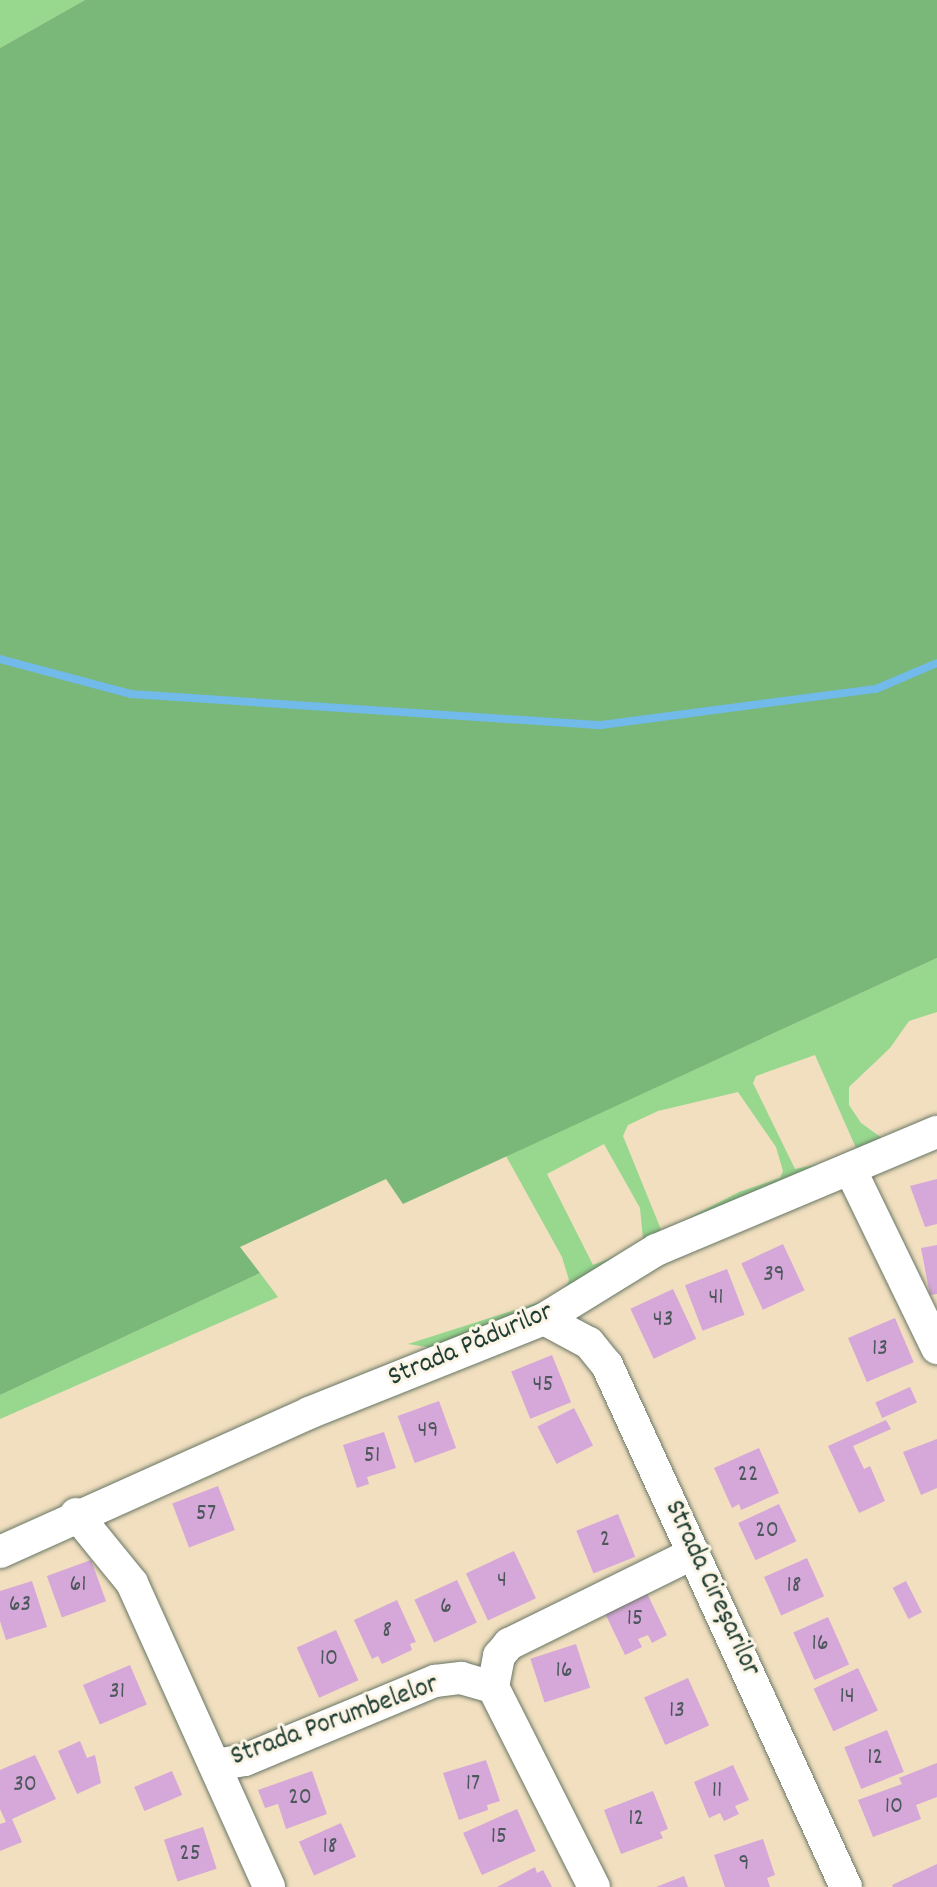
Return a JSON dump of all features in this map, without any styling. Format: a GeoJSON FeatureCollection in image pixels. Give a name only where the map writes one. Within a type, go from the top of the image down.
{"type":"FeatureCollection","features":[{"type":"Feature","properties":{"kind":"street","name":"Strada Pădurilor"},"geometry":{"type":"LineString","coordinates":[[0,1552],[76,1514],[544,1320],[656,1250],[851,1171],[937,1132]]}},
{"type":"Feature","properties":{"kind":"street"},"geometry":{"type":"LineString","coordinates":[[851,1171],[937,1348]]}},
{"type":"Feature","properties":{"kind":"street","name":"Strada Cireșarilor"},"geometry":{"type":"LineString","coordinates":[[544,1320],[589,1343],[607,1365],[846,1887]]}},
{"type":"Feature","properties":{"kind":"street"},"geometry":{"type":"LineString","coordinates":[[76,1514],[132,1583],[269,1887]]}},
{"type":"Feature","properties":{"kind":"street"},"geometry":{"type":"LineString","coordinates":[[594,1887],[494,1687],[499,1656],[509,1644],[694,1553]]}},
{"type":"Feature","properties":{"kind":"street","name":"Strada Porumbelelor"},"geometry":{"type":"LineString","coordinates":[[216,1766],[245,1760],[435,1681],[461,1678],[494,1687]]}},
{"type":"Feature","properties":{"kind":"green space"},"geometry":{"type":"Polygon","coordinates":[[[0,0],[85,0],[0,48],[0,0]]]}},
{"type":"Feature","properties":{"kind":"green space"},"geometry":{"type":"Polygon","coordinates":[[[85,0],[937,0],[937,958],[403,1204],[386,1179],[240,1247],[260,1273],[0,1395],[0,48],[85,0]]]}},
{"type":"Feature","properties":{"kind":"green space"},"geometry":{"type":"Polygon","coordinates":[[[937,958],[937,1012],[909,1021],[890,1048],[849,1087],[849,1105],[861,1123],[886,1141],[555,1305],[432,1348],[408,1344],[562,1295],[569,1280],[562,1257],[506,1156],[937,958]],[[815,1055],[756,1076],[753,1083],[795,1169],[841,1160],[856,1148],[815,1055]],[[738,1092],[658,1111],[628,1125],[623,1136],[662,1232],[739,1192],[780,1178],[783,1171],[776,1147],[738,1092]],[[604,1144],[547,1174],[593,1265],[635,1249],[643,1239],[640,1208],[604,1144]]]}},
{"type":"Feature","properties":{"kind":"green space"},"geometry":{"type":"Polygon","coordinates":[[[260,1273],[278,1297],[0,1419],[0,1395],[260,1273]]]}},
{"type":"Feature","properties":{"kind":"building"},"geometry":{"type":"Polygon","coordinates":[[[937,1179],[937,1224],[925,1227],[910,1186],[937,1179]]]}},
{"type":"Feature","properties":{"kind":"building"},"geometry":{"type":"Polygon","coordinates":[[[783,1244],[805,1290],[763,1310],[741,1263],[783,1244]]]}},
{"type":"Feature","properties":{"kind":"building"},"geometry":{"type":"Polygon","coordinates":[[[937,1245],[937,1294],[930,1295],[921,1248],[937,1245]]]}},
{"type":"Feature","properties":{"kind":"building"},"geometry":{"type":"Polygon","coordinates":[[[727,1269],[745,1315],[703,1331],[685,1285],[727,1269]]]}},
{"type":"Feature","properties":{"kind":"building"},"geometry":{"type":"Polygon","coordinates":[[[673,1289],[696,1339],[654,1359],[630,1309],[673,1289]]]}},
{"type":"Feature","properties":{"kind":"building"},"geometry":{"type":"Polygon","coordinates":[[[895,1318],[914,1362],[867,1382],[848,1338],[895,1318]]]}},
{"type":"Feature","properties":{"kind":"building"},"geometry":{"type":"Polygon","coordinates":[[[552,1355],[571,1402],[530,1419],[511,1371],[552,1355]]]}},
{"type":"Feature","properties":{"kind":"building"},"geometry":{"type":"Polygon","coordinates":[[[910,1387],[917,1403],[882,1418],[875,1402],[910,1387]]]}},
{"type":"Feature","properties":{"kind":"building"},"geometry":{"type":"Polygon","coordinates":[[[439,1401],[456,1448],[415,1463],[398,1416],[439,1401]]]}},
{"type":"Feature","properties":{"kind":"building"},"geometry":{"type":"Polygon","coordinates":[[[574,1408],[593,1445],[557,1464],[537,1427],[574,1408]]]}},
{"type":"Feature","properties":{"kind":"building"},"geometry":{"type":"Polygon","coordinates":[[[886,1420],[891,1429],[853,1446],[864,1469],[870,1466],[885,1501],[859,1513],[828,1446],[886,1420]]]}},
{"type":"Feature","properties":{"kind":"building"},"geometry":{"type":"Polygon","coordinates":[[[384,1432],[396,1468],[367,1477],[369,1484],[357,1488],[343,1445],[384,1432]]]}},
{"type":"Feature","properties":{"kind":"building"},"geometry":{"type":"Polygon","coordinates":[[[937,1439],[937,1488],[921,1495],[903,1452],[937,1439]]]}},
{"type":"Feature","properties":{"kind":"building"},"geometry":{"type":"Polygon","coordinates":[[[759,1448],[779,1493],[741,1510],[739,1504],[732,1508],[714,1468],[759,1448]]]}},
{"type":"Feature","properties":{"kind":"building"},"geometry":{"type":"Polygon","coordinates":[[[218,1486],[235,1530],[189,1547],[172,1504],[218,1486]]]}},
{"type":"Feature","properties":{"kind":"building"},"geometry":{"type":"Polygon","coordinates":[[[779,1504],[796,1541],[756,1560],[738,1523],[779,1504]]]}},
{"type":"Feature","properties":{"kind":"building"},"geometry":{"type":"Polygon","coordinates":[[[618,1514],[635,1557],[594,1574],[576,1531],[618,1514]]]}},
{"type":"Feature","properties":{"kind":"building"},"geometry":{"type":"Polygon","coordinates":[[[514,1551],[536,1598],[488,1621],[466,1573],[514,1551]]]}},
{"type":"Feature","properties":{"kind":"building"},"geometry":{"type":"Polygon","coordinates":[[[807,1558],[824,1596],[781,1615],[764,1577],[807,1558]]]}},
{"type":"Feature","properties":{"kind":"building"},"geometry":{"type":"Polygon","coordinates":[[[91,1560],[106,1601],[62,1617],[47,1576],[91,1560]]]}},
{"type":"Feature","properties":{"kind":"building"},"geometry":{"type":"Polygon","coordinates":[[[457,1580],[477,1623],[434,1642],[414,1600],[457,1580]]]}},
{"type":"Feature","properties":{"kind":"building"},"geometry":{"type":"Polygon","coordinates":[[[32,1581],[47,1627],[6,1640],[0,1621],[0,1591],[32,1581]]]}},
{"type":"Feature","properties":{"kind":"building"},"geometry":{"type":"Polygon","coordinates":[[[906,1581],[922,1612],[909,1619],[893,1588],[906,1581]]]}},
{"type":"Feature","properties":{"kind":"building"},"geometry":{"type":"Polygon","coordinates":[[[643,1585],[667,1635],[652,1643],[648,1635],[638,1639],[642,1647],[625,1655],[601,1605],[643,1585]]]}},
{"type":"Feature","properties":{"kind":"building"},"geometry":{"type":"Polygon","coordinates":[[[397,1600],[416,1642],[410,1644],[412,1650],[382,1664],[378,1656],[372,1659],[354,1620],[397,1600]]]}},
{"type":"Feature","properties":{"kind":"building"},"geometry":{"type":"Polygon","coordinates":[[[828,1617],[849,1665],[814,1680],[793,1632],[828,1617]]]}},
{"type":"Feature","properties":{"kind":"building"},"geometry":{"type":"Polygon","coordinates":[[[336,1630],[358,1680],[319,1698],[297,1647],[336,1630]]]}},
{"type":"Feature","properties":{"kind":"building"},"geometry":{"type":"Polygon","coordinates":[[[576,1644],[590,1688],[545,1703],[530,1659],[576,1644]]]}},
{"type":"Feature","properties":{"kind":"building"},"geometry":{"type":"Polygon","coordinates":[[[130,1665],[147,1705],[100,1725],[83,1685],[130,1665]]]}},
{"type":"Feature","properties":{"kind":"building"},"geometry":{"type":"Polygon","coordinates":[[[858,1668],[878,1711],[833,1731],[814,1689],[858,1668]]]}},
{"type":"Feature","properties":{"kind":"building"},"geometry":{"type":"Polygon","coordinates":[[[688,1678],[709,1726],[665,1745],[644,1698],[688,1678]]]}},
{"type":"Feature","properties":{"kind":"building"},"geometry":{"type":"Polygon","coordinates":[[[887,1730],[904,1772],[861,1789],[844,1747],[887,1730]]]}},
{"type":"Feature","properties":{"kind":"building"},"geometry":{"type":"Polygon","coordinates":[[[80,1741],[87,1758],[95,1755],[101,1783],[77,1794],[58,1751],[80,1741]]]}},
{"type":"Feature","properties":{"kind":"building"},"geometry":{"type":"Polygon","coordinates":[[[35,1755],[56,1799],[12,1819],[22,1842],[0,1851],[0,1824],[6,1822],[0,1809],[0,1770],[35,1755]]]}},
{"type":"Feature","properties":{"kind":"building"},"geometry":{"type":"Polygon","coordinates":[[[486,1760],[500,1801],[487,1805],[488,1810],[459,1820],[443,1773],[486,1760]]]}},
{"type":"Feature","properties":{"kind":"building"},"geometry":{"type":"Polygon","coordinates":[[[937,1763],[937,1797],[916,1805],[921,1819],[873,1837],[858,1800],[902,1784],[899,1778],[937,1763]]]}},
{"type":"Feature","properties":{"kind":"building"},"geometry":{"type":"Polygon","coordinates":[[[733,1765],[749,1800],[735,1806],[739,1814],[724,1821],[720,1813],[709,1818],[694,1782],[733,1765]]]}},
{"type":"Feature","properties":{"kind":"building"},"geometry":{"type":"Polygon","coordinates":[[[172,1771],[182,1795],[144,1811],[134,1787],[172,1771]]]}},
{"type":"Feature","properties":{"kind":"building"},"geometry":{"type":"Polygon","coordinates":[[[312,1771],[327,1814],[286,1829],[278,1804],[265,1808],[258,1790],[312,1771]]]}},
{"type":"Feature","properties":{"kind":"building"},"geometry":{"type":"Polygon","coordinates":[[[653,1791],[668,1829],[660,1832],[663,1838],[621,1854],[604,1810],[653,1791]]]}},
{"type":"Feature","properties":{"kind":"building"},"geometry":{"type":"Polygon","coordinates":[[[517,1809],[536,1851],[482,1875],[463,1833],[517,1809]]]}},
{"type":"Feature","properties":{"kind":"building"},"geometry":{"type":"Polygon","coordinates":[[[341,1823],[356,1857],[314,1876],[299,1842],[341,1823]]]}},
{"type":"Feature","properties":{"kind":"building"},"geometry":{"type":"Polygon","coordinates":[[[203,1827],[217,1869],[178,1882],[164,1840],[203,1827]]]}},
{"type":"Feature","properties":{"kind":"building"},"geometry":{"type":"Polygon","coordinates":[[[763,1839],[775,1875],[767,1878],[770,1887],[725,1887],[714,1855],[763,1839]]]}},
{"type":"Feature","properties":{"kind":"building"},"geometry":{"type":"Polygon","coordinates":[[[937,1864],[937,1887],[892,1885],[937,1864]]]}},
{"type":"Feature","properties":{"kind":"building"},"geometry":{"type":"Polygon","coordinates":[[[535,1867],[537,1873],[543,1870],[552,1887],[497,1887],[535,1867]]]}},
{"type":"Feature","properties":{"kind":"building"},"geometry":{"type":"Polygon","coordinates":[[[684,1876],[688,1887],[656,1887],[684,1876]]]}},
{"type":"Feature","properties":{"kind":"waterway"},"geometry":{"type":"LineString","coordinates":[[0,659],[131,694],[601,725],[876,689],[937,663]]}}]}
